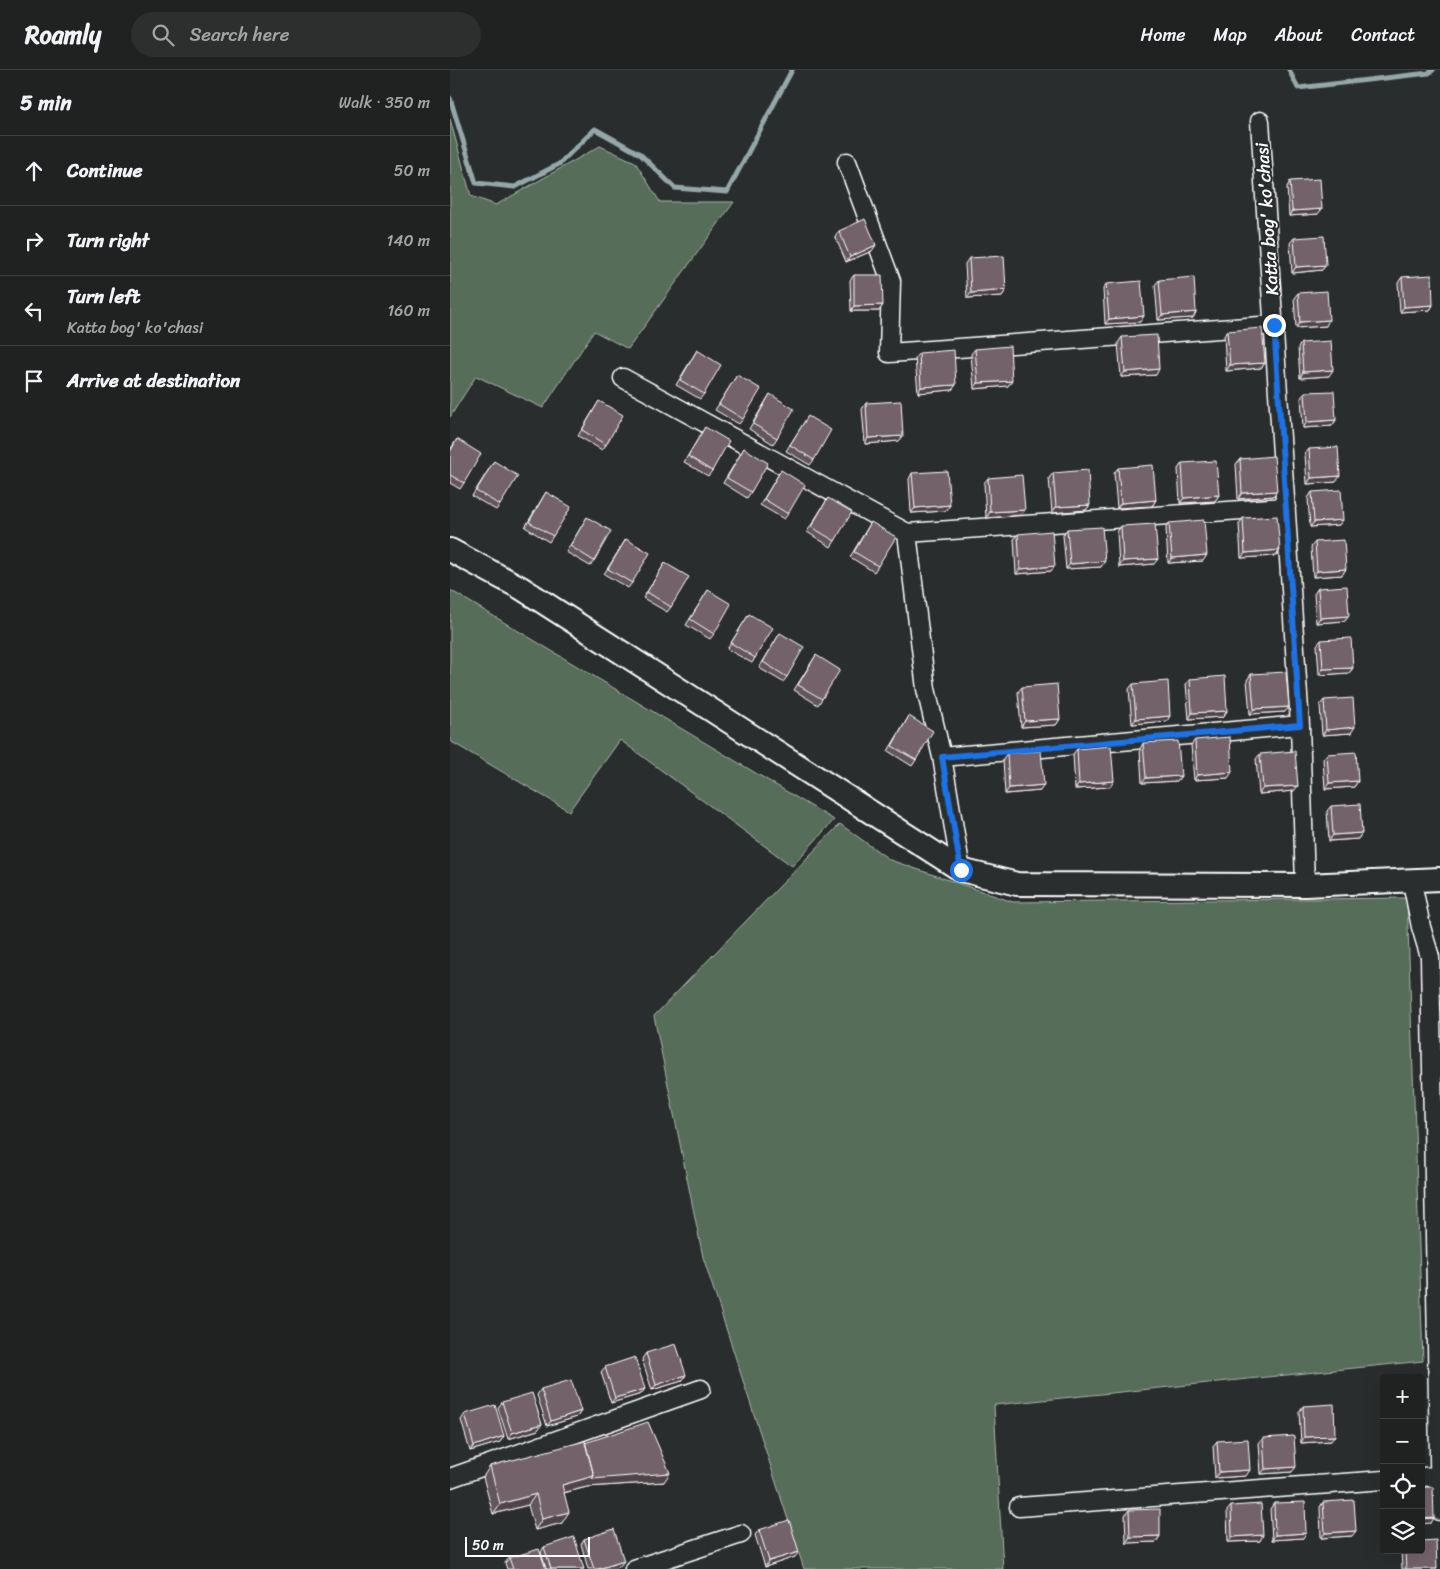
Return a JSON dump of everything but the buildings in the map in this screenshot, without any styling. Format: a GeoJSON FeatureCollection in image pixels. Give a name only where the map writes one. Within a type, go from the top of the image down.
{"type":"FeatureCollection","features":[{"type":"Feature","properties":{"kind":"main road"},"geometry":{"type":"LineString","coordinates":[[450,550],[521,588],[961,870],[1017,884],[1305,885],[1412,882],[1440,879]]}},
{"type":"Feature","properties":{"kind":"street","name":"Katta bog' ko'chasi"},"geometry":{"type":"LineString","coordinates":[[1260,121],[1300,725],[1305,885]]}},
{"type":"Feature","properties":{"kind":"street"},"geometry":{"type":"LineString","coordinates":[[847,162],[890,281],[889,352],[1274,325]]}},
{"type":"Feature","properties":{"kind":"street"},"geometry":{"type":"LineString","coordinates":[[623,378],[907,533],[1286,507]]}},
{"type":"Feature","properties":{"kind":"street"},"geometry":{"type":"LineString","coordinates":[[907,533],[926,690],[942,757],[961,870]]}},
{"type":"Feature","properties":{"kind":"street"},"geometry":{"type":"LineString","coordinates":[[942,757],[1300,725]]}},
{"type":"Feature","properties":{"kind":"street"},"geometry":{"type":"LineString","coordinates":[[1412,882],[1421,927],[1430,957],[1440,1511]]}},
{"type":"Feature","properties":{"kind":"street"},"geometry":{"type":"LineString","coordinates":[[450,1478],[701,1389]]}},
{"type":"Feature","properties":{"kind":"street"},"geometry":{"type":"LineString","coordinates":[[1425,1477],[1439,1476]]}},
{"type":"Feature","properties":{"kind":"street"},"geometry":{"type":"LineString","coordinates":[[1019,1507],[1380,1480]]}},
{"type":"Feature","properties":{"kind":"street"},"geometry":{"type":"LineString","coordinates":[[634,1569],[741,1534]]}},
{"type":"Feature","properties":{"kind":"green space"},"geometry":{"type":"Polygon","coordinates":[[[450,119],[471,196],[496,205],[600,146],[635,162],[660,202],[734,202],[628,349],[594,331],[543,408],[476,376],[450,417],[450,119]]]}},
{"type":"Feature","properties":{"kind":"green space"},"geometry":{"type":"Polygon","coordinates":[[[450,590],[834,820],[792,866],[620,740],[569,811],[450,741],[450,590]]]}},
{"type":"Feature","properties":{"kind":"green space"},"geometry":{"type":"Polygon","coordinates":[[[840,824],[890,860],[1013,902],[1407,898],[1423,1361],[994,1405],[1003,1569],[804,1569],[703,1257],[654,1016],[840,824]]]}},
{"type":"Feature","properties":{"kind":"waterway"},"geometry":{"type":"LineString","coordinates":[[450,98],[476,183],[515,187],[559,164],[595,129],[640,154],[675,188],[727,192],[792,70]]}},
{"type":"Feature","properties":{"kind":"waterway"},"geometry":{"type":"LineString","coordinates":[[1289,70],[1298,88],[1429,73],[1433,70]]}},
{"type":"Feature","properties":{"kind":"route"},"geometry":{"type":"LineString","coordinates":[[961,870],[942,757],[1300,725],[1274,325]]}}]}
